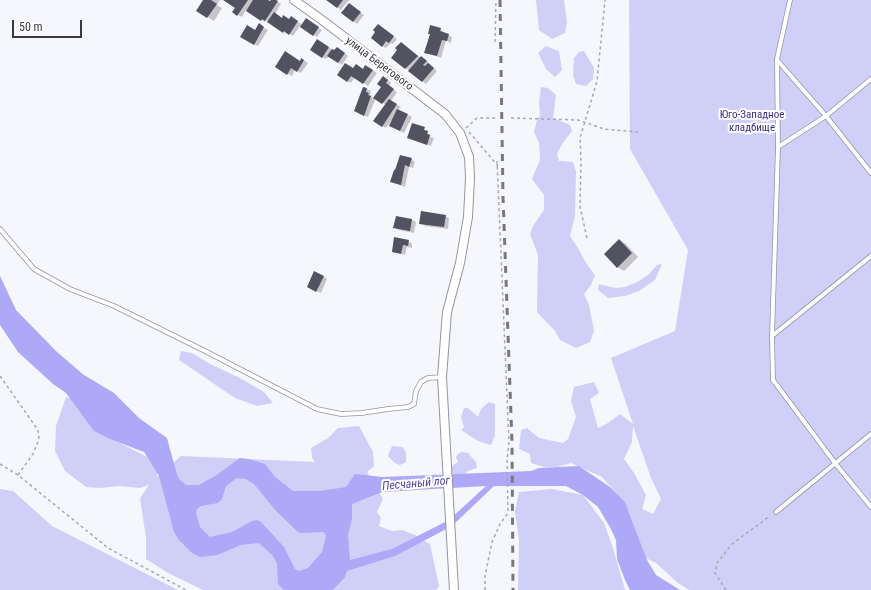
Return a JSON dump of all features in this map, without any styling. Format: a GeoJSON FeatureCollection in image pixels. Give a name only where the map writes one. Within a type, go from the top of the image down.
{"type":"FeatureCollection","features":[{"type":"Feature","properties":{"kind":"street","name":"улица Берегового"},"geometry":{"type":"LineString","coordinates":[[294,0],[444,114],[460,133],[469,157],[470,178],[468,217],[460,264],[448,312],[442,377],[450,541],[454,590]]}},
{"type":"Feature","properties":{"kind":"lane"},"geometry":{"type":"LineString","coordinates":[[790,0],[777,59],[778,147],[772,336],[773,380],[835,463],[871,507]]}},
{"type":"Feature","properties":{"kind":"lane"},"geometry":{"type":"LineString","coordinates":[[777,59],[826,116],[871,173]]}},
{"type":"Feature","properties":{"kind":"lane"},"geometry":{"type":"LineString","coordinates":[[778,147],[826,116],[871,79]]}},
{"type":"Feature","properties":{"kind":"lane"},"geometry":{"type":"LineString","coordinates":[[0,229],[34,269],[70,288],[114,306],[205,351],[317,409],[341,414],[408,407],[414,404],[416,391],[421,382],[428,378],[442,377]]}},
{"type":"Feature","properties":{"kind":"lane"},"geometry":{"type":"LineString","coordinates":[[772,336],[871,256]]}},
{"type":"Feature","properties":{"kind":"lane"},"geometry":{"type":"LineString","coordinates":[[776,512],[871,434]]}},
{"type":"Feature","properties":{"kind":"path"},"geometry":{"type":"LineString","coordinates":[[495,42],[496,0]]}},
{"type":"Feature","properties":{"kind":"path"},"geometry":{"type":"LineString","coordinates":[[587,238],[580,207],[580,138],[584,121],[598,81],[605,0]]}},
{"type":"Feature","properties":{"kind":"path"},"geometry":{"type":"LineString","coordinates":[[497,118],[477,118],[466,128],[498,166]]}},
{"type":"Feature","properties":{"kind":"path"},"geometry":{"type":"LineString","coordinates":[[511,118],[584,121],[604,129],[638,132]]}},
{"type":"Feature","properties":{"kind":"path"},"geometry":{"type":"LineString","coordinates":[[485,590],[485,576],[492,542],[500,524],[508,513],[507,461],[509,442],[498,162]]}},
{"type":"Feature","properties":{"kind":"path"},"geometry":{"type":"LineString","coordinates":[[0,376],[38,430],[39,439],[34,454],[18,475]]}},
{"type":"Feature","properties":{"kind":"path"},"geometry":{"type":"LineString","coordinates":[[0,464],[18,475],[108,548],[186,590]]}},
{"type":"Feature","properties":{"kind":"path"},"geometry":{"type":"LineString","coordinates":[[726,590],[715,573],[717,563],[732,544],[776,512]]}},
{"type":"Feature","properties":{"kind":"green space"},"geometry":{"type":"Polygon","coordinates":[[[536,0],[564,0],[567,22],[565,33],[552,39],[539,30],[536,0]]]}},
{"type":"Feature","properties":{"kind":"green space","name":"Юго-Западное кладбище"},"geometry":{"type":"Polygon","coordinates":[[[629,0],[871,0],[871,590],[689,590],[678,583],[656,563],[646,558],[629,512],[617,494],[602,477],[571,463],[557,467],[544,467],[531,463],[530,454],[519,449],[521,430],[527,428],[539,438],[563,443],[568,439],[576,417],[571,401],[574,387],[594,382],[599,393],[590,399],[598,428],[620,414],[633,424],[611,358],[675,331],[688,250],[630,149],[629,0]],[[633,426],[632,442],[624,459],[634,473],[646,495],[642,509],[653,514],[661,499],[651,478],[633,426]]]}},
{"type":"Feature","properties":{"kind":"green space"},"geometry":{"type":"Polygon","coordinates":[[[546,46],[559,51],[562,70],[555,77],[546,69],[538,53],[546,46]]]}},
{"type":"Feature","properties":{"kind":"green space"},"geometry":{"type":"Polygon","coordinates":[[[584,51],[594,68],[593,79],[586,86],[576,84],[573,75],[574,58],[579,52],[584,51]]]}},
{"type":"Feature","properties":{"kind":"green space"},"geometry":{"type":"Polygon","coordinates":[[[541,87],[548,88],[556,95],[553,118],[570,125],[572,131],[562,144],[557,154],[559,161],[573,162],[576,171],[575,216],[570,236],[595,275],[591,285],[584,294],[589,305],[594,331],[590,342],[576,348],[560,340],[555,331],[537,312],[538,255],[530,234],[533,226],[544,210],[544,195],[532,179],[540,160],[539,143],[534,132],[540,115],[539,102],[541,87]]]}},
{"type":"Feature","properties":{"kind":"green space"},"geometry":{"type":"Polygon","coordinates":[[[662,264],[655,280],[639,291],[625,296],[608,298],[598,290],[599,284],[615,288],[625,287],[637,282],[648,275],[657,265],[662,264]]]}},
{"type":"Feature","properties":{"kind":"green space"},"geometry":{"type":"Polygon","coordinates":[[[181,351],[192,353],[210,364],[240,378],[264,392],[273,403],[257,406],[235,398],[179,360],[181,351]]]}},
{"type":"Feature","properties":{"kind":"green space"},"geometry":{"type":"Polygon","coordinates":[[[66,397],[71,399],[93,429],[147,457],[157,471],[157,477],[181,456],[315,462],[312,458],[311,448],[328,438],[338,428],[359,426],[373,452],[374,466],[367,472],[383,499],[377,512],[381,518],[379,526],[392,531],[402,530],[415,535],[430,544],[439,586],[436,590],[203,590],[168,573],[146,559],[146,538],[140,498],[149,485],[140,488],[118,486],[101,488],[86,487],[65,471],[55,451],[56,426],[66,397]]]}},
{"type":"Feature","properties":{"kind":"green space"},"geometry":{"type":"Polygon","coordinates":[[[489,402],[495,404],[495,435],[491,445],[478,441],[461,430],[464,427],[461,417],[464,408],[468,408],[478,417],[481,409],[489,402]]]}},
{"type":"Feature","properties":{"kind":"green space"},"geometry":{"type":"Polygon","coordinates":[[[392,446],[403,447],[406,453],[406,462],[400,465],[395,463],[388,456],[392,446]]]}},
{"type":"Feature","properties":{"kind":"green space"},"geometry":{"type":"Polygon","coordinates":[[[462,452],[468,453],[476,462],[477,468],[468,471],[463,476],[456,476],[450,471],[453,465],[458,462],[456,457],[462,452]]]}},
{"type":"Feature","properties":{"kind":"green space"},"geometry":{"type":"Polygon","coordinates":[[[0,489],[13,491],[52,526],[178,590],[0,590],[0,489]]]}},
{"type":"Feature","properties":{"kind":"green space"},"geometry":{"type":"Polygon","coordinates":[[[552,489],[583,495],[604,523],[625,590],[518,590],[519,540],[515,511],[519,492],[552,489]]]}},
{"type":"Feature","properties":{"kind":"water","name":"Песчаный лог"},"geometry":{"type":"Polygon","coordinates":[[[0,276],[16,310],[57,352],[84,375],[114,393],[139,418],[167,438],[179,479],[186,485],[199,485],[215,476],[240,458],[265,464],[275,477],[293,491],[320,491],[346,487],[355,474],[382,477],[531,471],[539,468],[579,466],[610,487],[625,502],[647,560],[656,575],[680,590],[630,590],[617,559],[616,540],[611,529],[598,507],[583,495],[566,486],[494,486],[452,526],[395,556],[347,571],[345,577],[333,590],[284,590],[278,584],[277,564],[273,556],[259,543],[241,545],[217,555],[200,557],[192,553],[179,540],[174,532],[159,476],[144,452],[94,431],[66,393],[53,384],[18,352],[0,325],[0,276]],[[237,478],[226,486],[222,499],[218,503],[201,506],[197,509],[196,513],[200,527],[210,537],[232,532],[252,521],[257,520],[261,522],[284,547],[295,569],[299,571],[308,568],[322,552],[326,536],[324,532],[301,533],[297,531],[277,512],[254,484],[246,479],[237,478]],[[486,486],[382,492],[352,504],[352,519],[348,535],[350,560],[392,549],[449,520],[486,486]]]}},
{"type":"Feature","properties":{"kind":"building"},"geometry":{"type":"Polygon","coordinates":[[[203,0],[211,0],[217,4],[207,18],[196,11],[203,0]]]}},
{"type":"Feature","properties":{"kind":"building"},"geometry":{"type":"Polygon","coordinates":[[[223,0],[248,0],[237,16],[232,12],[235,8],[223,0]]]}},
{"type":"Feature","properties":{"kind":"building"},"geometry":{"type":"Polygon","coordinates":[[[253,0],[278,1],[265,21],[262,19],[261,21],[246,11],[253,0]]]}},
{"type":"Feature","properties":{"kind":"building"},"geometry":{"type":"Polygon","coordinates":[[[326,0],[343,0],[337,8],[326,0]]]}},
{"type":"Feature","properties":{"kind":"building"},"geometry":{"type":"Polygon","coordinates":[[[349,3],[361,12],[353,22],[341,13],[349,3]]]}},
{"type":"Feature","properties":{"kind":"building"},"geometry":{"type":"Polygon","coordinates":[[[274,12],[282,18],[283,15],[289,19],[291,16],[298,21],[289,35],[284,31],[283,33],[267,22],[274,12]]]}},
{"type":"Feature","properties":{"kind":"building"},"geometry":{"type":"Polygon","coordinates":[[[306,18],[319,27],[313,36],[300,27],[306,18]]]}},
{"type":"Feature","properties":{"kind":"building"},"geometry":{"type":"Polygon","coordinates":[[[259,23],[264,27],[254,45],[240,37],[247,25],[255,30],[259,23]]]}},
{"type":"Feature","properties":{"kind":"building"},"geometry":{"type":"Polygon","coordinates":[[[378,24],[394,36],[389,43],[386,41],[382,47],[371,38],[375,32],[373,30],[378,24]]]}},
{"type":"Feature","properties":{"kind":"building"},"geometry":{"type":"Polygon","coordinates":[[[430,25],[441,28],[440,31],[449,34],[447,41],[442,40],[437,56],[424,53],[430,34],[428,34],[430,25]]]}},
{"type":"Feature","properties":{"kind":"building"},"geometry":{"type":"Polygon","coordinates":[[[317,39],[329,47],[322,58],[310,50],[317,39]]]}},
{"type":"Feature","properties":{"kind":"building"},"geometry":{"type":"Polygon","coordinates":[[[401,42],[418,56],[405,69],[391,58],[397,50],[395,48],[401,42]]]}},
{"type":"Feature","properties":{"kind":"building"},"geometry":{"type":"Polygon","coordinates":[[[337,47],[345,53],[338,63],[327,56],[332,49],[334,50],[337,47]]]}},
{"type":"Feature","properties":{"kind":"building"},"geometry":{"type":"Polygon","coordinates":[[[285,51],[300,61],[301,58],[304,60],[297,72],[291,68],[287,75],[275,67],[285,51]]]}},
{"type":"Feature","properties":{"kind":"building"},"geometry":{"type":"Polygon","coordinates":[[[421,56],[427,61],[423,65],[425,66],[428,63],[434,68],[422,82],[408,71],[421,56]]]}},
{"type":"Feature","properties":{"kind":"building"},"geometry":{"type":"Polygon","coordinates":[[[345,63],[353,68],[356,64],[363,69],[365,65],[373,70],[363,84],[351,76],[347,82],[337,75],[345,63]]]}},
{"type":"Feature","properties":{"kind":"building"},"geometry":{"type":"Polygon","coordinates":[[[383,76],[388,80],[386,83],[394,89],[382,104],[373,98],[381,87],[377,84],[383,76]]]}},
{"type":"Feature","properties":{"kind":"building"},"geometry":{"type":"Polygon","coordinates":[[[363,87],[367,88],[366,92],[371,96],[364,116],[354,111],[363,87]]]}},
{"type":"Feature","properties":{"kind":"building"},"geometry":{"type":"Polygon","coordinates":[[[389,99],[397,104],[382,127],[373,121],[389,99]]]}},
{"type":"Feature","properties":{"kind":"building"},"geometry":{"type":"Polygon","coordinates":[[[397,109],[408,114],[400,131],[389,126],[397,109]]]}},
{"type":"Feature","properties":{"kind":"building"},"geometry":{"type":"Polygon","coordinates":[[[412,123],[425,127],[424,130],[428,131],[427,134],[430,135],[427,145],[407,138],[412,123]]]}},
{"type":"Feature","properties":{"kind":"building"},"geometry":{"type":"Polygon","coordinates":[[[400,155],[412,158],[409,167],[405,165],[401,185],[390,182],[400,155]]]}},
{"type":"Feature","properties":{"kind":"building"},"geometry":{"type":"Polygon","coordinates":[[[421,211],[446,215],[444,227],[419,224],[421,211]]]}},
{"type":"Feature","properties":{"kind":"building"},"geometry":{"type":"Polygon","coordinates":[[[396,216],[412,219],[410,231],[393,228],[396,216]]]}},
{"type":"Feature","properties":{"kind":"building"},"geometry":{"type":"Polygon","coordinates":[[[394,237],[409,240],[408,246],[403,245],[401,254],[392,252],[394,237]]]}},
{"type":"Feature","properties":{"kind":"building"},"geometry":{"type":"Polygon","coordinates":[[[619,239],[632,253],[617,268],[604,254],[619,239]]]}},
{"type":"Feature","properties":{"kind":"building"},"geometry":{"type":"Polygon","coordinates":[[[314,271],[324,276],[316,292],[307,287],[314,271]]]}},
{"type":"Feature","properties":{"kind":"railway"},"geometry":{"type":"LineString","coordinates":[[500,0],[503,197],[512,443],[513,590]]}}]}
